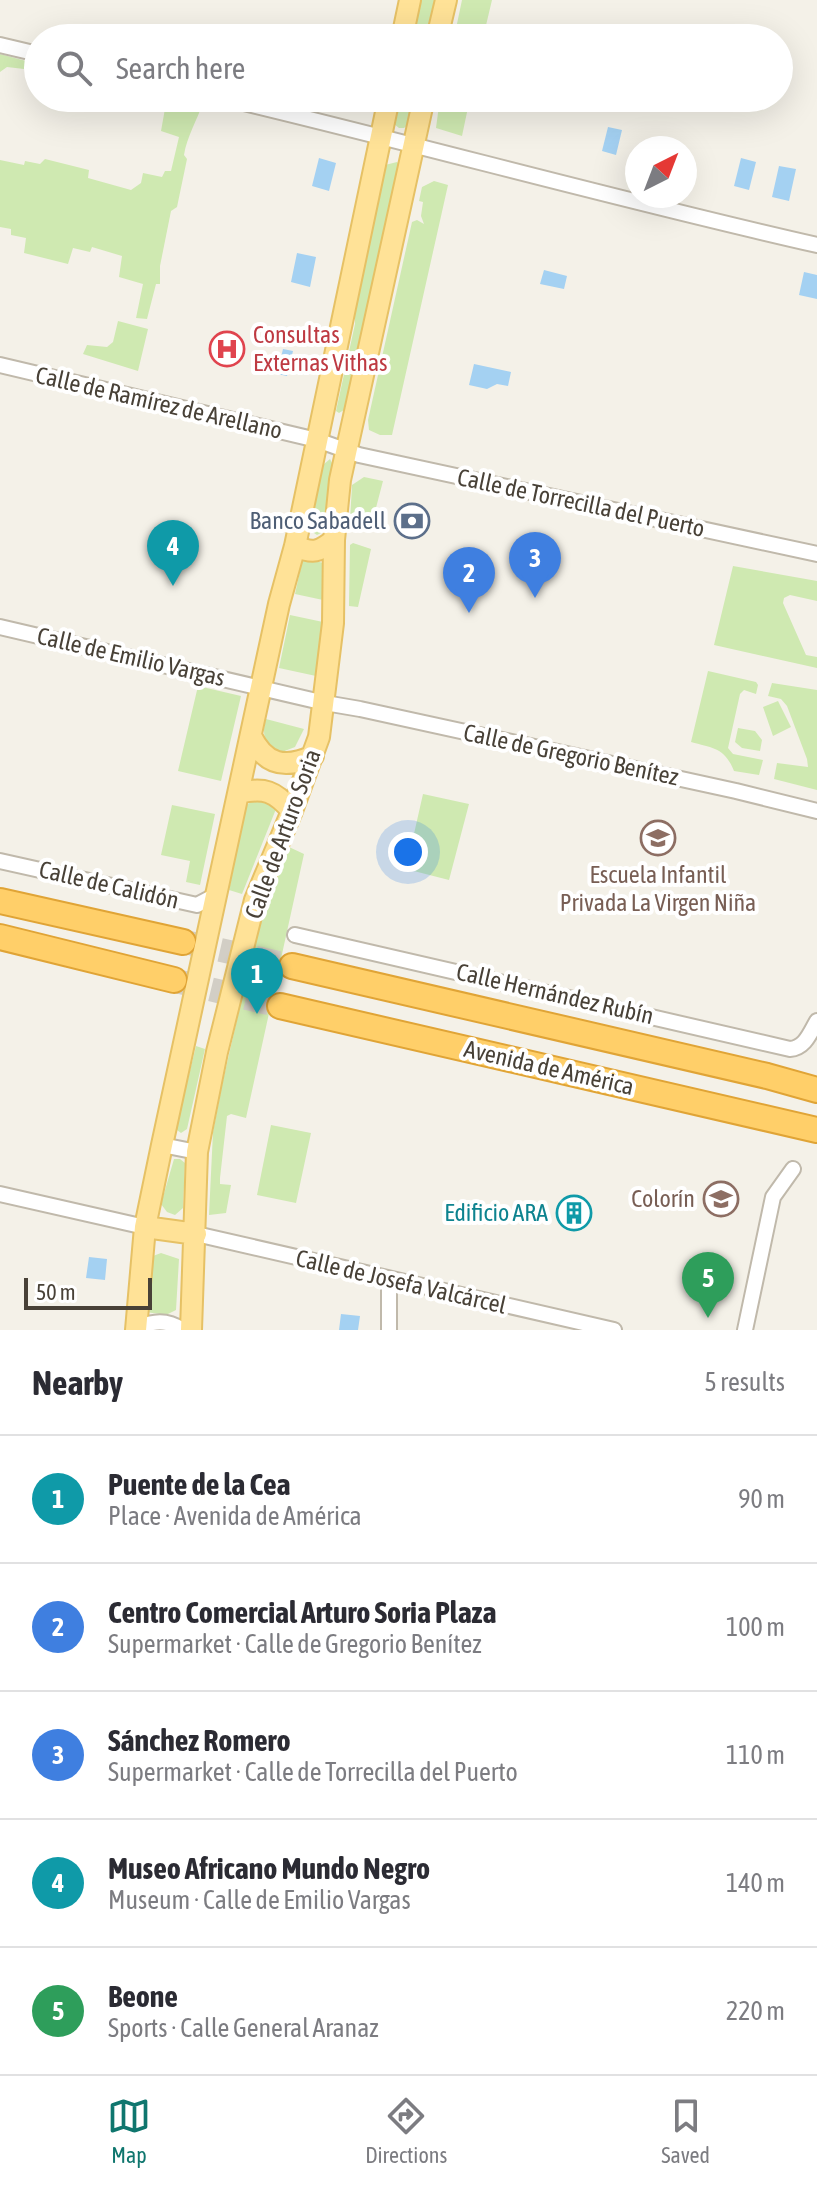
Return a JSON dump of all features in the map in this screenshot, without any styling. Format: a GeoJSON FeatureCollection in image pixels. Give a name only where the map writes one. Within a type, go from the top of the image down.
{"type":"FeatureCollection","features":[{"type":"Feature","properties":{"kind":"highway"},"geometry":{"type":"LineString","coordinates":[[0,901],[183,942]]}},
{"type":"Feature","properties":{"kind":"highway"},"geometry":{"type":"LineString","coordinates":[[0,937],[174,980]]}},
{"type":"Feature","properties":{"kind":"highway","name":"Avenida de América"},"geometry":{"type":"LineString","coordinates":[[292,966],[817,1090]]}},
{"type":"Feature","properties":{"kind":"highway","name":"Avenida de América"},"geometry":{"type":"LineString","coordinates":[[280,1006],[817,1130]]}},
{"type":"Feature","properties":{"kind":"main road"},"geometry":{"type":"LineString","coordinates":[[405,24],[410,0]]}},
{"type":"Feature","properties":{"kind":"main road"},"geometry":{"type":"LineString","coordinates":[[440,24],[446,0]]}},
{"type":"Feature","properties":{"kind":"main road","name":"Calle de Arturo Soria"},"geometry":{"type":"LineString","coordinates":[[136,1329],[145,1227],[280,598],[295,546],[386,112]]}},
{"type":"Feature","properties":{"kind":"main road","name":"Calle de Arturo Soria"},"geometry":{"type":"LineString","coordinates":[[191,1330],[197,1152],[217,1052],[255,900],[313,756],[325,703],[333,623],[334,540],[339,485],[421,112]]}},
{"type":"Feature","properties":{"kind":"main road"},"geometry":{"type":"LineString","coordinates":[[295,546],[311,552],[319,551],[334,540]]}},
{"type":"Feature","properties":{"kind":"main road"},"geometry":{"type":"LineString","coordinates":[[251,736],[257,749],[277,762],[287,764],[313,756]]}},
{"type":"Feature","properties":{"kind":"main road"},"geometry":{"type":"LineString","coordinates":[[239,793],[270,790],[292,811]]}},
{"type":"Feature","properties":{"kind":"main road"},"geometry":{"type":"LineString","coordinates":[[145,1227],[196,1234]]}},
{"type":"Feature","properties":{"kind":"street"},"geometry":{"type":"LineString","coordinates":[[0,45],[24,51]]}},
{"type":"Feature","properties":{"kind":"street"},"geometry":{"type":"LineString","coordinates":[[282,112],[697,218],[817,245]]}},
{"type":"Feature","properties":{"kind":"street","name":"Calle de Ramírez de Arellano"},"geometry":{"type":"LineString","coordinates":[[0,365],[317,440]]}},
{"type":"Feature","properties":{"kind":"street"},"geometry":{"type":"LineString","coordinates":[[317,440],[347,450]]}},
{"type":"Feature","properties":{"kind":"street","name":"Calle de Torrecilla del Puerto"},"geometry":{"type":"LineString","coordinates":[[347,450],[401,465],[817,554]]}},
{"type":"Feature","properties":{"kind":"street","name":"Calle de Emilio Vargas"},"geometry":{"type":"LineString","coordinates":[[0,627],[261,688]]}},
{"type":"Feature","properties":{"kind":"street"},"geometry":{"type":"LineString","coordinates":[[261,688],[325,703]]}},
{"type":"Feature","properties":{"kind":"street","name":"Calle de Gregorio Benítez"},"geometry":{"type":"LineString","coordinates":[[325,703],[817,811]]}},
{"type":"Feature","properties":{"kind":"street","name":"Calle de Calidón"},"geometry":{"type":"LineString","coordinates":[[0,861],[197,905],[216,895]]}},
{"type":"Feature","properties":{"kind":"street","name":"Calle Hernández Rubín"},"geometry":{"type":"LineString","coordinates":[[295,935],[790,1049],[800,1047],[817,1021]]}},
{"type":"Feature","properties":{"kind":"street"},"geometry":{"type":"LineString","coordinates":[[162,1145],[197,1152]]}},
{"type":"Feature","properties":{"kind":"street"},"geometry":{"type":"LineString","coordinates":[[745,1330],[773,1197],[793,1169]]}},
{"type":"Feature","properties":{"kind":"street"},"geometry":{"type":"LineString","coordinates":[[0,1194],[145,1227]]}},
{"type":"Feature","properties":{"kind":"street","name":"Calle de Josefa Valcárcel"},"geometry":{"type":"LineString","coordinates":[[196,1234],[610,1330]]}},
{"type":"Feature","properties":{"kind":"street"},"geometry":{"type":"LineString","coordinates":[[389,1280],[389,1330]]}},
{"type":"Feature","properties":{"kind":"street","name":"Calle de Arturo Soria"},"geometry":{"type":"LineString","coordinates":[[136,1329],[154,1321],[173,1323],[183,1330]]}},
{"type":"Feature","properties":{"kind":"green space"},"geometry":{"type":"Polygon","coordinates":[[[420,0],[436,0],[431,24],[414,24],[420,0]]]}},
{"type":"Feature","properties":{"kind":"green space"},"geometry":{"type":"Polygon","coordinates":[[[462,0],[492,0],[486,24],[457,24],[462,0]]]}},
{"type":"Feature","properties":{"kind":"green space"},"geometry":{"type":"Polygon","coordinates":[[[0,54],[24,60],[24,69],[7,67],[0,72],[0,54]]]}},
{"type":"Feature","properties":{"kind":"green space"},"geometry":{"type":"Polygon","coordinates":[[[164,112],[199,112],[185,148],[187,159],[177,207],[171,211],[160,266],[160,284],[156,284],[147,319],[136,318],[143,284],[119,277],[122,256],[92,247],[90,252],[73,248],[68,264],[24,253],[26,238],[11,235],[11,229],[0,227],[0,160],[24,165],[25,161],[40,164],[45,159],[89,170],[88,178],[131,190],[141,183],[143,173],[162,177],[165,171],[171,171],[179,137],[161,131],[164,112]]]}},
{"type":"Feature","properties":{"kind":"green space"},"geometry":{"type":"Polygon","coordinates":[[[396,112],[411,112],[409,124],[404,128],[394,124],[396,112]]]}},
{"type":"Feature","properties":{"kind":"green space"},"geometry":{"type":"Polygon","coordinates":[[[438,112],[467,112],[462,136],[436,128],[438,112]]]}},
{"type":"Feature","properties":{"kind":"green space"},"geometry":{"type":"Polygon","coordinates":[[[397,162],[344,410],[339,413],[336,411],[383,169],[385,165],[397,162]]]}},
{"type":"Feature","properties":{"kind":"green space"},"geometry":{"type":"Polygon","coordinates":[[[434,181],[448,185],[392,435],[380,435],[369,430],[368,420],[412,222],[417,220],[424,224],[421,216],[423,202],[419,201],[422,187],[434,181]]]}},
{"type":"Feature","properties":{"kind":"green space"},"geometry":{"type":"Polygon","coordinates":[[[118,321],[148,329],[138,371],[83,354],[87,345],[107,347],[113,342],[118,321]]]}},
{"type":"Feature","properties":{"kind":"green space"},"geometry":{"type":"Polygon","coordinates":[[[330,459],[333,465],[325,527],[317,535],[311,531],[310,523],[324,464],[330,459]]]}},
{"type":"Feature","properties":{"kind":"green space"},"geometry":{"type":"Polygon","coordinates":[[[364,477],[383,481],[371,527],[350,521],[352,485],[364,477]]]}},
{"type":"Feature","properties":{"kind":"green space"},"geometry":{"type":"Polygon","coordinates":[[[353,543],[371,549],[358,607],[349,606],[350,545],[353,543]]]}},
{"type":"Feature","properties":{"kind":"green space"},"geometry":{"type":"Polygon","coordinates":[[[306,558],[323,563],[323,600],[295,594],[302,562],[306,558]]]}},
{"type":"Feature","properties":{"kind":"green space"},"geometry":{"type":"Polygon","coordinates":[[[733,566],[817,581],[817,601],[790,595],[784,598],[783,603],[806,655],[817,657],[817,668],[714,645],[733,566]]]}},
{"type":"Feature","properties":{"kind":"green space"},"geometry":{"type":"Polygon","coordinates":[[[290,615],[323,622],[316,676],[279,668],[290,615]]]}},
{"type":"Feature","properties":{"kind":"green space"},"geometry":{"type":"Polygon","coordinates":[[[708,671],[758,685],[756,694],[744,690],[740,694],[728,748],[733,754],[763,760],[759,775],[734,771],[722,753],[691,742],[708,671]]]}},
{"type":"Feature","properties":{"kind":"green space"},"geometry":{"type":"Polygon","coordinates":[[[772,683],[817,690],[817,790],[774,779],[777,763],[808,767],[787,706],[781,699],[768,696],[772,683]]]}},
{"type":"Feature","properties":{"kind":"green space"},"geometry":{"type":"Polygon","coordinates":[[[198,686],[241,696],[221,781],[178,771],[198,686]]]}},
{"type":"Feature","properties":{"kind":"green space"},"geometry":{"type":"Polygon","coordinates":[[[778,701],[791,727],[773,736],[763,707],[778,701]]]}},
{"type":"Feature","properties":{"kind":"green space"},"geometry":{"type":"Polygon","coordinates":[[[266,719],[304,729],[295,747],[282,752],[272,747],[264,735],[266,719]]]}},
{"type":"Feature","properties":{"kind":"green space"},"geometry":{"type":"Polygon","coordinates":[[[738,728],[755,731],[762,740],[760,751],[742,748],[735,742],[738,728]]]}},
{"type":"Feature","properties":{"kind":"green space"},"geometry":{"type":"Polygon","coordinates":[[[423,794],[469,804],[449,880],[406,869],[423,794]]]}},
{"type":"Feature","properties":{"kind":"green space"},"geometry":{"type":"Polygon","coordinates":[[[255,798],[272,803],[276,809],[242,894],[229,890],[246,806],[255,798]]]}},
{"type":"Feature","properties":{"kind":"green space"},"geometry":{"type":"Polygon","coordinates":[[[172,805],[215,814],[200,885],[186,882],[190,861],[161,855],[172,805]]]}},
{"type":"Feature","properties":{"kind":"green space"},"geometry":{"type":"Polygon","coordinates":[[[289,847],[304,854],[246,1118],[231,1114],[227,1116],[220,1178],[220,1184],[231,1185],[226,1213],[209,1215],[213,1132],[222,1085],[261,915],[289,847]]]}},
{"type":"Feature","properties":{"kind":"green space"},"geometry":{"type":"Polygon","coordinates":[[[196,1046],[205,1049],[187,1129],[181,1133],[177,1130],[177,1124],[196,1046]]]}},
{"type":"Feature","properties":{"kind":"green space"},"geometry":{"type":"Polygon","coordinates":[[[271,1125],[311,1133],[296,1203],[257,1195],[271,1125]]]}},
{"type":"Feature","properties":{"kind":"green space"},"geometry":{"type":"Polygon","coordinates":[[[174,1159],[185,1163],[183,1208],[175,1215],[167,1212],[161,1204],[174,1159]]]}},
{"type":"Feature","properties":{"kind":"green space"},"geometry":{"type":"Polygon","coordinates":[[[161,1253],[179,1259],[176,1310],[166,1315],[146,1312],[153,1256],[161,1253]]]}},
{"type":"Feature","properties":{"kind":"water"},"geometry":{"type":"Polygon","coordinates":[[[608,127],[622,130],[616,155],[602,151],[608,127]]]}},
{"type":"Feature","properties":{"kind":"water"},"geometry":{"type":"Polygon","coordinates":[[[319,158],[336,163],[329,191],[312,186],[319,158]]]}},
{"type":"Feature","properties":{"kind":"water"},"geometry":{"type":"Polygon","coordinates":[[[741,158],[756,162],[749,190],[734,186],[741,158]]]}},
{"type":"Feature","properties":{"kind":"water"},"geometry":{"type":"Polygon","coordinates":[[[779,166],[796,169],[789,201],[772,197],[779,166]]]}},
{"type":"Feature","properties":{"kind":"water"},"geometry":{"type":"Polygon","coordinates":[[[297,253],[316,257],[310,287],[291,282],[297,253]]]}},
{"type":"Feature","properties":{"kind":"water"},"geometry":{"type":"Polygon","coordinates":[[[544,270],[567,276],[564,289],[540,284],[544,270]]]}},
{"type":"Feature","properties":{"kind":"water"},"geometry":{"type":"Polygon","coordinates":[[[804,272],[817,275],[817,299],[799,295],[804,272]]]}},
{"type":"Feature","properties":{"kind":"water"},"geometry":{"type":"Polygon","coordinates":[[[283,349],[293,351],[287,376],[277,374],[283,349]]]}},
{"type":"Feature","properties":{"kind":"water"},"geometry":{"type":"Polygon","coordinates":[[[474,364],[511,372],[508,386],[497,384],[487,389],[469,385],[474,364]]]}},
{"type":"Feature","properties":{"kind":"water"},"geometry":{"type":"Polygon","coordinates":[[[89,1257],[107,1259],[105,1280],[86,1278],[89,1257]]]}},
{"type":"Feature","properties":{"kind":"water"},"geometry":{"type":"Polygon","coordinates":[[[341,1314],[360,1316],[358,1330],[339,1330],[341,1314]]]}},
{"type":"Feature","properties":{"kind":"tunnel"},"geometry":{"type":"LineString","coordinates":[[185,942],[292,966]]}},
{"type":"Feature","properties":{"kind":"tunnel"},"geometry":{"type":"LineString","coordinates":[[176,981],[280,1006]]}},
{"type":"Feature","properties":{"kind":"place","name":"Consultas Externas Vithas"},"geometry":{"type":"Point","coordinates":[227,349]}},
{"type":"Feature","properties":{"kind":"place","name":"Banco Sabadell"},"geometry":{"type":"Point","coordinates":[412,521]}},
{"type":"Feature","properties":{"kind":"place","name":"Museo Africano Mundo Negro"},"geometry":{"type":"Point","coordinates":[173,586]}},
{"type":"Feature","properties":{"kind":"place","name":"Sánchez Romero"},"geometry":{"type":"Point","coordinates":[535,598]}},
{"type":"Feature","properties":{"kind":"place","name":"Centro Comercial Arturo Soria Plaza"},"geometry":{"type":"Point","coordinates":[469,613]}},
{"type":"Feature","properties":{"kind":"place","name":"Escuela Infantil Privada La Virgen Niña"},"geometry":{"type":"Point","coordinates":[658,838]}},
{"type":"Feature","properties":{"kind":"place","name":"Puente de la Cea"},"geometry":{"type":"Point","coordinates":[257,1014]}},
{"type":"Feature","properties":{"kind":"place","name":"Colorín"},"geometry":{"type":"Point","coordinates":[721,1199]}},
{"type":"Feature","properties":{"kind":"place","name":"Edificio ARA"},"geometry":{"type":"Point","coordinates":[574,1213]}},
{"type":"Feature","properties":{"kind":"place","name":"Beone"},"geometry":{"type":"Point","coordinates":[708,1318]}}]}
